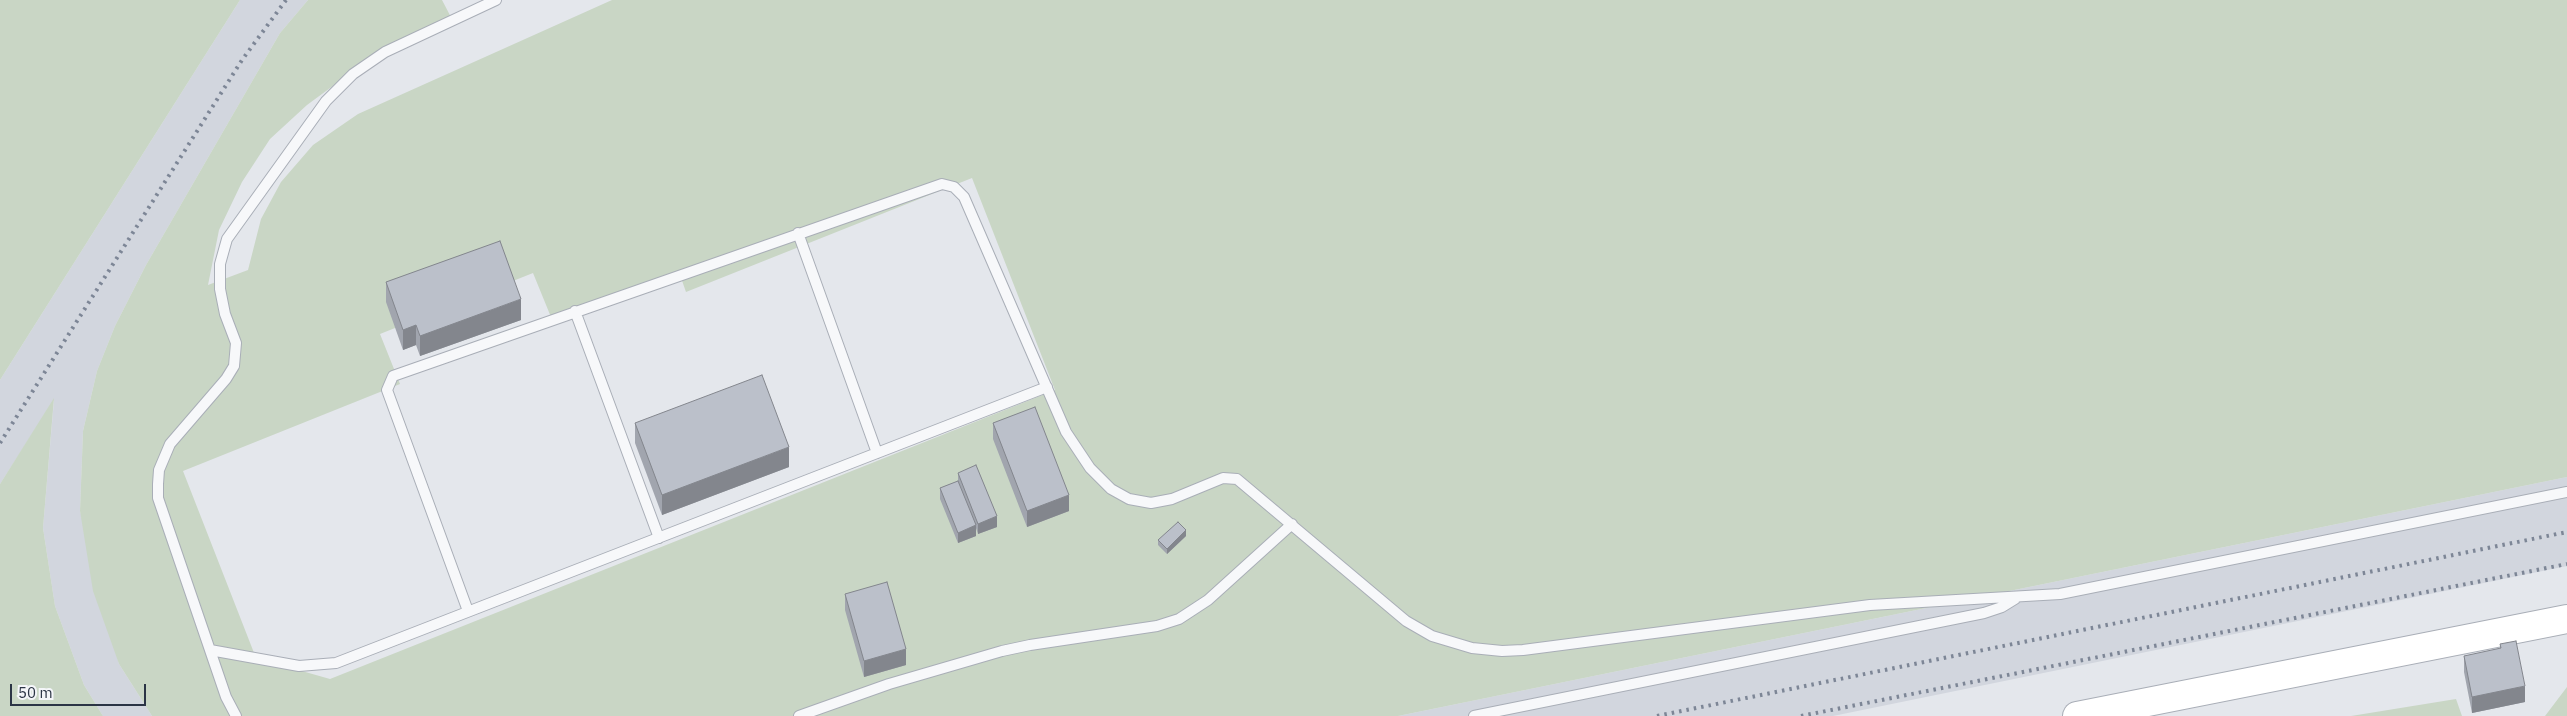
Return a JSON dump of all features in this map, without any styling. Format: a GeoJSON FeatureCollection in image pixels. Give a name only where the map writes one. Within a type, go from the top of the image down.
{"type":"FeatureCollection","features":[{"type":"Feature","properties":{"kind":"street"},"geometry":{"type":"LineString","coordinates":[[2077,716],[2567,619]]}},
{"type":"Feature","properties":{"kind":"lane"},"geometry":{"type":"LineString","coordinates":[[236,716],[226,697],[158,498],[159,470],[170,444],[226,379],[234,366],[236,343],[225,314],[220,289],[220,264],[227,239],[326,101],[353,74],[385,52],[496,0]]}},
{"type":"Feature","properties":{"kind":"lane"},"geometry":{"type":"LineString","coordinates":[[468,611],[387,390],[387,384],[397,373],[936,185],[954,187],[964,197],[1046,387],[1077,451],[1090,468],[1119,495],[1139,502],[1162,502],[1217,480],[1230,478],[1243,482],[1414,627],[1447,642],[1482,650],[1523,650],[1870,605],[2060,594],[2567,492]]}},
{"type":"Feature","properties":{"kind":"lane"},"geometry":{"type":"LineString","coordinates":[[798,233],[877,453]]}},
{"type":"Feature","properties":{"kind":"lane"},"geometry":{"type":"LineString","coordinates":[[575,310],[659,538]]}},
{"type":"Feature","properties":{"kind":"lane"},"geometry":{"type":"LineString","coordinates":[[210,650],[300,666],[324,665],[659,538],[1046,387]]}},
{"type":"Feature","properties":{"kind":"lane"},"geometry":{"type":"LineString","coordinates":[[799,716],[882,687],[1002,651],[1039,643],[1157,626],[1173,621],[1208,600],[1292,524]]}},
{"type":"Feature","properties":{"kind":"lane"},"geometry":{"type":"LineString","coordinates":[[1474,716],[1984,613],[2002,607],[2016,598]]}},
{"type":"Feature","properties":{"kind":"shaded area"},"geometry":{"type":"Polygon","coordinates":[[[240,0],[308,0],[280,33],[146,265],[115,326],[97,371],[83,431],[80,511],[119,664],[152,716],[103,716],[84,685],[55,606],[43,528],[54,400],[0,484],[0,380],[240,0]]]}},
{"type":"Feature","properties":{"kind":"shaded area"},"geometry":{"type":"Polygon","coordinates":[[[2567,477],[2567,566],[1833,716],[1398,716],[2567,477]]]}},
{"type":"Feature","properties":{"kind":"green space"},"geometry":{"type":"Polygon","coordinates":[[[0,0],[240,0],[0,380],[0,0]]]}},
{"type":"Feature","properties":{"kind":"green space"},"geometry":{"type":"Polygon","coordinates":[[[308,0],[442,0],[454,23],[341,80],[307,105],[270,139],[242,182],[219,230],[208,285],[248,270],[261,219],[281,182],[313,145],[358,114],[612,0],[2567,0],[2567,477],[1398,716],[152,716],[119,664],[93,591],[80,511],[83,431],[97,371],[115,326],[146,265],[280,33],[308,0]],[[972,178],[686,292],[679,272],[553,322],[533,273],[380,334],[400,384],[183,471],[256,658],[330,679],[1055,390],[972,178]]]}},
{"type":"Feature","properties":{"kind":"green space"},"geometry":{"type":"Polygon","coordinates":[[[54,398],[43,528],[55,606],[84,685],[103,716],[0,716],[0,484],[54,398]]]}},
{"type":"Feature","properties":{"kind":"green space"},"geometry":{"type":"Polygon","coordinates":[[[2567,687],[2567,716],[2545,716],[2567,687]]]}},
{"type":"Feature","properties":{"kind":"green space"},"geometry":{"type":"Polygon","coordinates":[[[2456,699],[2462,716],[2351,716],[2456,699]]]}},
{"type":"Feature","properties":{"kind":"building"},"geometry":{"type":"Polygon","coordinates":[[[500,241],[521,299],[420,336],[416,325],[403,330],[386,282],[500,241]]]}},
{"type":"Feature","properties":{"kind":"building"},"geometry":{"type":"Polygon","coordinates":[[[762,375],[789,447],[662,495],[635,423],[762,375]]]}},
{"type":"Feature","properties":{"kind":"building"},"geometry":{"type":"Polygon","coordinates":[[[1035,407],[1069,495],[1027,511],[993,423],[1035,407]]]}},
{"type":"Feature","properties":{"kind":"building"},"geometry":{"type":"Polygon","coordinates":[[[976,465],[997,516],[978,524],[958,473],[976,465]]]}},
{"type":"Feature","properties":{"kind":"building"},"geometry":{"type":"Polygon","coordinates":[[[958,481],[976,525],[958,533],[940,488],[958,481]]]}},
{"type":"Feature","properties":{"kind":"building"},"geometry":{"type":"Polygon","coordinates":[[[1178,522],[1186,530],[1167,549],[1158,540],[1178,522]]]}},
{"type":"Feature","properties":{"kind":"building"},"geometry":{"type":"Polygon","coordinates":[[[887,582],[906,649],[864,661],[845,594],[887,582]]]}},
{"type":"Feature","properties":{"kind":"building"},"geometry":{"type":"Polygon","coordinates":[[[2516,641],[2525,686],[2472,697],[2464,656],[2501,648],[2500,644],[2516,641]]]}},
{"type":"Feature","properties":{"kind":"railway"},"geometry":{"type":"LineString","coordinates":[[0,443],[242,60],[286,0]]}},
{"type":"Feature","properties":{"kind":"railway"},"geometry":{"type":"LineString","coordinates":[[1657,716],[2567,532]]}},
{"type":"Feature","properties":{"kind":"railway"},"geometry":{"type":"LineString","coordinates":[[1801,716],[2567,564]]}}]}
